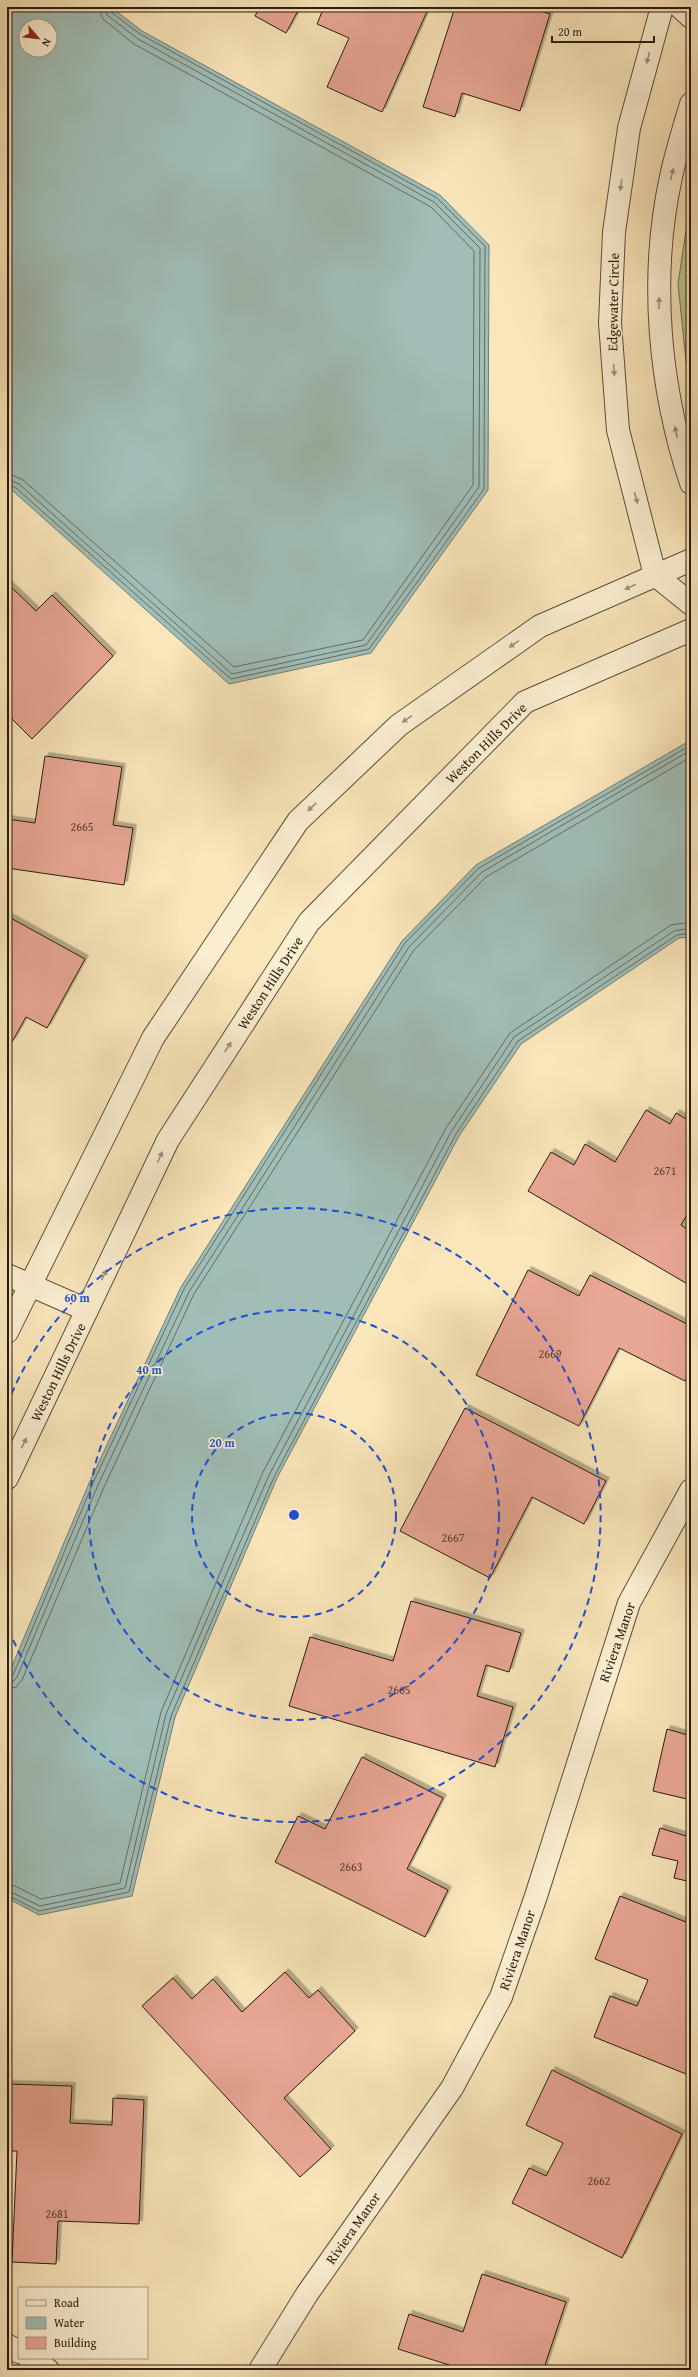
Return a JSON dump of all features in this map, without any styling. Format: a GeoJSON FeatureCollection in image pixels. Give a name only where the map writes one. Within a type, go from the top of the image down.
{"type":"FeatureCollection","features":[{"type":"Feature","properties":{"kind":"street","name":"Edgewater Circle"},"geometry":{"type":"LineString","coordinates":[[655,575],[618,430],[610,323],[614,232],[629,128],[662,7]]}},
{"type":"Feature","properties":{"kind":"street"},"geometry":{"type":"LineString","coordinates":[[680,7],[691,17]]}},
{"type":"Feature","properties":{"kind":"street"},"geometry":{"type":"LineString","coordinates":[[691,104],[670,178],[661,250],[659,316],[666,380],[680,448],[691,483]]}},
{"type":"Feature","properties":{"kind":"street"},"geometry":{"type":"LineString","coordinates":[[7,1332],[153,1038],[298,821],[399,725],[540,626],[691,560]]}},
{"type":"Feature","properties":{"kind":"street"},"geometry":{"type":"LineString","coordinates":[[655,575],[691,604]]}},
{"type":"Feature","properties":{"kind":"street","name":"Weston Hills Drive"},"geometry":{"type":"LineString","coordinates":[[7,1478],[168,1140],[309,922],[525,702],[691,630]]}},
{"type":"Feature","properties":{"kind":"street"},"geometry":{"type":"LineString","coordinates":[[7,1275],[87,1310]]}},
{"type":"Feature","properties":{"kind":"street","name":"Riviera Manor"},"geometry":{"type":"LineString","coordinates":[[260,2370],[307,2294],[452,2088],[501,1997],[536,1896],[629,1603],[691,1490]]}},
{"type":"Feature","properties":{"kind":"street"},"geometry":{"type":"LineString","coordinates":[[7,2345],[18,2351]]}},
{"type":"Feature","properties":{"kind":"street"},"geometry":{"type":"LineString","coordinates":[[31,2359],[48,2370]]}},
{"type":"Feature","properties":{"kind":"green space"},"geometry":{"type":"Polygon","coordinates":[[[691,197],[691,409],[678,284],[691,197]]]}},
{"type":"Feature","properties":{"kind":"water"},"geometry":{"type":"Polygon","coordinates":[[[7,7],[111,7],[142,31],[440,195],[489,245],[488,490],[371,653],[229,684],[7,487],[7,7]]]}},
{"type":"Feature","properties":{"kind":"water"},"geometry":{"type":"Polygon","coordinates":[[[691,740],[691,937],[679,938],[521,1044],[459,1136],[277,1478],[175,1717],[132,1896],[39,1915],[7,1898],[7,1678],[90,1481],[181,1287],[402,941],[476,865],[691,740]]]}},
{"type":"Feature","properties":{"kind":"building"},"geometry":{"type":"Polygon","coordinates":[[[260,7],[300,7],[286,33],[255,16],[260,7]]]}},
{"type":"Feature","properties":{"kind":"building"},"geometry":{"type":"Polygon","coordinates":[[[324,7],[429,7],[382,112],[327,87],[349,38],[317,24],[324,7]]]}},
{"type":"Feature","properties":{"kind":"building"},"geometry":{"type":"Polygon","coordinates":[[[455,7],[528,7],[550,14],[520,111],[462,93],[455,117],[423,107],[455,7]]]}},
{"type":"Feature","properties":{"kind":"building"},"geometry":{"type":"Polygon","coordinates":[[[7,583],[36,611],[52,595],[113,656],[32,739],[12,719],[7,725],[7,583]]]}},
{"type":"Feature","properties":{"kind":"building"},"geometry":{"type":"Polygon","coordinates":[[[45,756],[122,767],[113,825],[133,828],[124,885],[7,868],[7,819],[35,823],[45,756]]]}},
{"type":"Feature","properties":{"kind":"building"},"geometry":{"type":"Polygon","coordinates":[[[7,916],[85,959],[47,1028],[26,1017],[12,1042],[7,1040],[7,916]]]}},
{"type":"Feature","properties":{"kind":"building"},"geometry":{"type":"Polygon","coordinates":[[[646,1110],[670,1124],[676,1113],[691,1122],[691,1208],[681,1225],[691,1232],[691,1286],[528,1191],[551,1152],[574,1165],[585,1144],[615,1162],[646,1110]]]}},
{"type":"Feature","properties":{"kind":"building"},"geometry":{"type":"Polygon","coordinates":[[[528,1270],[579,1296],[590,1275],[691,1326],[691,1368],[685,1381],[619,1348],[579,1426],[476,1375],[528,1270]]]}},
{"type":"Feature","properties":{"kind":"building"},"geometry":{"type":"Polygon","coordinates":[[[465,1408],[606,1481],[584,1524],[532,1497],[490,1578],[400,1531],[465,1408]]]}},
{"type":"Feature","properties":{"kind":"building"},"geometry":{"type":"Polygon","coordinates":[[[411,1601],[521,1633],[509,1672],[486,1665],[477,1696],[513,1707],[495,1767],[289,1706],[310,1637],[393,1661],[411,1601]]]}},
{"type":"Feature","properties":{"kind":"building"},"geometry":{"type":"Polygon","coordinates":[[[667,1729],[691,1736],[691,1800],[653,1791],[667,1729]]]}},
{"type":"Feature","properties":{"kind":"building"},"geometry":{"type":"Polygon","coordinates":[[[362,1757],[443,1798],[407,1869],[448,1890],[425,1937],[275,1862],[298,1816],[325,1829],[362,1757]]]}},
{"type":"Feature","properties":{"kind":"building"},"geometry":{"type":"Polygon","coordinates":[[[691,1814],[691,1882],[674,1878],[678,1861],[652,1855],[660,1828],[686,1836],[691,1814]]]}},
{"type":"Feature","properties":{"kind":"building"},"geometry":{"type":"Polygon","coordinates":[[[620,1896],[691,1924],[691,2076],[594,2037],[610,1996],[637,2006],[648,1980],[595,1959],[620,1896]]]}},
{"type":"Feature","properties":{"kind":"building"},"geometry":{"type":"Polygon","coordinates":[[[285,1972],[309,1998],[318,1990],[355,2031],[284,2098],[331,2149],[300,2177],[142,2006],[173,1978],[192,1999],[213,1979],[242,2012],[285,1972]]]}},
{"type":"Feature","properties":{"kind":"building"},"geometry":{"type":"Polygon","coordinates":[[[552,2070],[682,2134],[622,2258],[512,2203],[529,2168],[546,2176],[563,2143],[526,2125],[552,2070]]]}},
{"type":"Feature","properties":{"kind":"building"},"geometry":{"type":"Polygon","coordinates":[[[7,2084],[72,2086],[70,2123],[112,2125],[113,2098],[144,2100],[139,2224],[58,2221],[56,2264],[12,2262],[17,2151],[7,2151],[7,2084]]]}},
{"type":"Feature","properties":{"kind":"building"},"geometry":{"type":"Polygon","coordinates":[[[482,2274],[566,2302],[544,2368],[552,2370],[458,2370],[459,2368],[398,2349],[409,2314],[463,2332],[482,2274]]]}}]}
